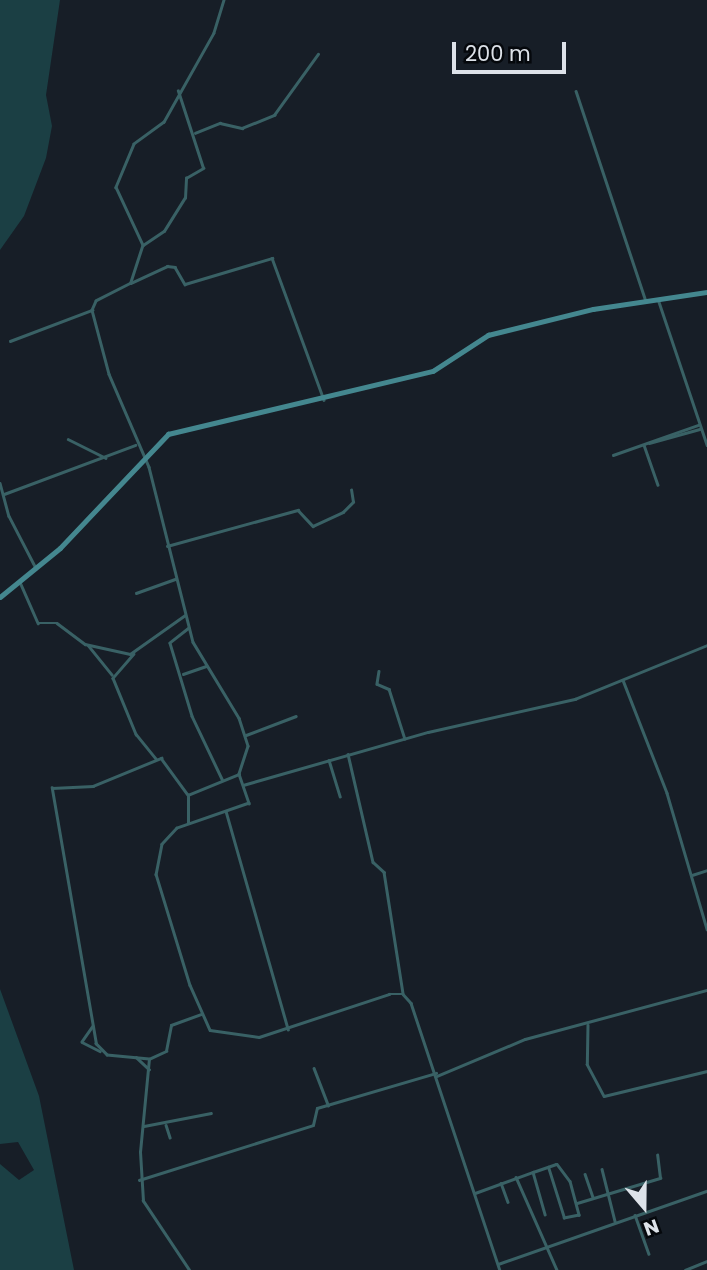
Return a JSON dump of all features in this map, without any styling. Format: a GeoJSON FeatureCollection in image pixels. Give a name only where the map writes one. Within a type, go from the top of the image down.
{"type":"FeatureCollection","features":[{"type":"Feature","properties":{"kind":"street"},"geometry":{"type":"LineString","coordinates":[[143,245],[117,184],[136,139],[159,129],[178,91],[214,33],[223,0]]}},
{"type":"Feature","properties":{"kind":"street"},"geometry":{"type":"LineString","coordinates":[[194,134],[220,123],[245,128],[274,115],[318,54]]}},
{"type":"Feature","properties":{"kind":"street"},"geometry":{"type":"LineString","coordinates":[[131,284],[143,245],[164,231],[186,198],[186,178],[204,168],[178,91]]}},
{"type":"Feature","properties":{"kind":"street"},"geometry":{"type":"LineString","coordinates":[[576,91],[646,301]]}},
{"type":"Feature","properties":{"kind":"street"},"geometry":{"type":"LineString","coordinates":[[10,341],[92,310],[98,300],[167,266],[175,267],[185,284],[272,258],[324,400]]}},
{"type":"Feature","properties":{"kind":"street"},"geometry":{"type":"LineString","coordinates":[[0,597],[37,569],[168,434],[324,400],[442,368],[488,335],[646,301],[707,292]]}},
{"type":"Feature","properties":{"kind":"street"},"geometry":{"type":"LineString","coordinates":[[658,299],[707,445]]}},
{"type":"Feature","properties":{"kind":"street"},"geometry":{"type":"LineString","coordinates":[[92,310],[135,445],[158,497],[167,546],[189,628],[206,666],[246,735],[248,748],[239,774],[249,803],[188,823],[162,844],[155,869],[201,1014],[210,1030],[255,1038],[389,994],[403,994]]}},
{"type":"Feature","properties":{"kind":"street"},"geometry":{"type":"LineString","coordinates":[[613,455],[700,427]]}},
{"type":"Feature","properties":{"kind":"street"},"geometry":{"type":"LineString","coordinates":[[68,439],[106,457]]}},
{"type":"Feature","properties":{"kind":"street"},"geometry":{"type":"LineString","coordinates":[[644,444],[658,485]]}},
{"type":"Feature","properties":{"kind":"street"},"geometry":{"type":"LineString","coordinates":[[4,494],[135,445]]}},
{"type":"Feature","properties":{"kind":"street"},"geometry":{"type":"LineString","coordinates":[[0,483],[9,516],[37,569]]}},
{"type":"Feature","properties":{"kind":"street"},"geometry":{"type":"LineString","coordinates":[[167,546],[298,510],[313,526],[343,512],[354,501],[351,490]]}},
{"type":"Feature","properties":{"kind":"street"},"geometry":{"type":"LineString","coordinates":[[136,593],[175,579]]}},
{"type":"Feature","properties":{"kind":"street"},"geometry":{"type":"LineString","coordinates":[[20,582],[38,623],[57,622],[88,644],[112,676],[136,734],[156,759],[169,764],[188,795],[188,823]]}},
{"type":"Feature","properties":{"kind":"street"},"geometry":{"type":"LineString","coordinates":[[112,676],[134,654],[185,615]]}},
{"type":"Feature","properties":{"kind":"street"},"geometry":{"type":"LineString","coordinates":[[189,628],[169,641],[182,674],[192,716],[222,779]]}},
{"type":"Feature","properties":{"kind":"street"},"geometry":{"type":"LineString","coordinates":[[88,644],[134,654]]}},
{"type":"Feature","properties":{"kind":"street"},"geometry":{"type":"LineString","coordinates":[[243,785],[405,738],[555,705],[707,645]]}},
{"type":"Feature","properties":{"kind":"street"},"geometry":{"type":"LineString","coordinates":[[182,674],[206,666]]}},
{"type":"Feature","properties":{"kind":"street"},"geometry":{"type":"LineString","coordinates":[[379,671],[377,684],[389,689],[405,738]]}},
{"type":"Feature","properties":{"kind":"street"},"geometry":{"type":"LineString","coordinates":[[623,680],[692,875],[707,929]]}},
{"type":"Feature","properties":{"kind":"street"},"geometry":{"type":"LineString","coordinates":[[246,735],[296,716]]}},
{"type":"Feature","properties":{"kind":"street"},"geometry":{"type":"LineString","coordinates":[[348,754],[373,862],[383,872],[403,994],[417,1012],[500,1270]]}},
{"type":"Feature","properties":{"kind":"street"},"geometry":{"type":"LineString","coordinates":[[100,1051],[93,1026],[52,788],[93,786],[156,759]]}},
{"type":"Feature","properties":{"kind":"street"},"geometry":{"type":"LineString","coordinates":[[329,760],[340,796]]}},
{"type":"Feature","properties":{"kind":"street"},"geometry":{"type":"LineString","coordinates":[[188,795],[239,774]]}},
{"type":"Feature","properties":{"kind":"street"},"geometry":{"type":"LineString","coordinates":[[226,811],[288,1029]]}},
{"type":"Feature","properties":{"kind":"street"},"geometry":{"type":"LineString","coordinates":[[692,875],[707,870]]}},
{"type":"Feature","properties":{"kind":"street"},"geometry":{"type":"LineString","coordinates":[[139,1180],[313,1125],[315,1110],[437,1075],[525,1039],[588,1025],[707,990]]}},
{"type":"Feature","properties":{"kind":"street"},"geometry":{"type":"LineString","coordinates":[[93,1026],[82,1042],[100,1051],[149,1059],[166,1051],[171,1025],[201,1014]]}},
{"type":"Feature","properties":{"kind":"street"},"geometry":{"type":"LineString","coordinates":[[588,1025],[587,1064],[604,1096],[707,1071]]}},
{"type":"Feature","properties":{"kind":"street"},"geometry":{"type":"LineString","coordinates":[[134,1056],[149,1069]]}},
{"type":"Feature","properties":{"kind":"street"},"geometry":{"type":"LineString","coordinates":[[149,1059],[139,1180],[143,1201],[189,1270]]}},
{"type":"Feature","properties":{"kind":"street"},"geometry":{"type":"LineString","coordinates":[[314,1068],[328,1105]]}},
{"type":"Feature","properties":{"kind":"street"},"geometry":{"type":"LineString","coordinates":[[142,1126],[166,1125],[198,1111],[211,1113]]}},
{"type":"Feature","properties":{"kind":"street"},"geometry":{"type":"LineString","coordinates":[[166,1125],[170,1137]]}},
{"type":"Feature","properties":{"kind":"street"},"geometry":{"type":"LineString","coordinates":[[578,1203],[609,1191],[661,1177],[657,1155]]}},
{"type":"Feature","properties":{"kind":"street"},"geometry":{"type":"LineString","coordinates":[[475,1193],[516,1177],[533,1172],[548,1167],[558,1164],[578,1203],[580,1215],[565,1219],[548,1167]]}},
{"type":"Feature","properties":{"kind":"street"},"geometry":{"type":"LineString","coordinates":[[602,1169],[615,1222]]}},
{"type":"Feature","properties":{"kind":"street"},"geometry":{"type":"LineString","coordinates":[[533,1172],[545,1214]]}},
{"type":"Feature","properties":{"kind":"street"},"geometry":{"type":"LineString","coordinates":[[585,1174],[593,1197]]}},
{"type":"Feature","properties":{"kind":"street"},"geometry":{"type":"LineString","coordinates":[[516,1177],[535,1228],[548,1246],[557,1270]]}},
{"type":"Feature","properties":{"kind":"street"},"geometry":{"type":"LineString","coordinates":[[501,1183],[508,1202]]}},
{"type":"Feature","properties":{"kind":"street"},"geometry":{"type":"LineString","coordinates":[[498,1264],[707,1191]]}},
{"type":"Feature","properties":{"kind":"street"},"geometry":{"type":"LineString","coordinates":[[635,1215],[649,1254]]}},
{"type":"Feature","properties":{"kind":"street"},"geometry":{"type":"LineString","coordinates":[[685,1270],[707,1261]]}},
{"type":"Feature","properties":{"kind":"shaded area"},"geometry":{"type":"Polygon","coordinates":[[[0,0],[60,0],[46,95],[52,126],[46,158],[24,216],[0,250],[0,0]]]}},
{"type":"Feature","properties":{"kind":"shaded area"},"geometry":{"type":"Polygon","coordinates":[[[0,989],[39,1096],[74,1270],[0,1270],[0,1164],[19,1180],[34,1170],[18,1142],[0,1144],[0,989]]]}}]}
